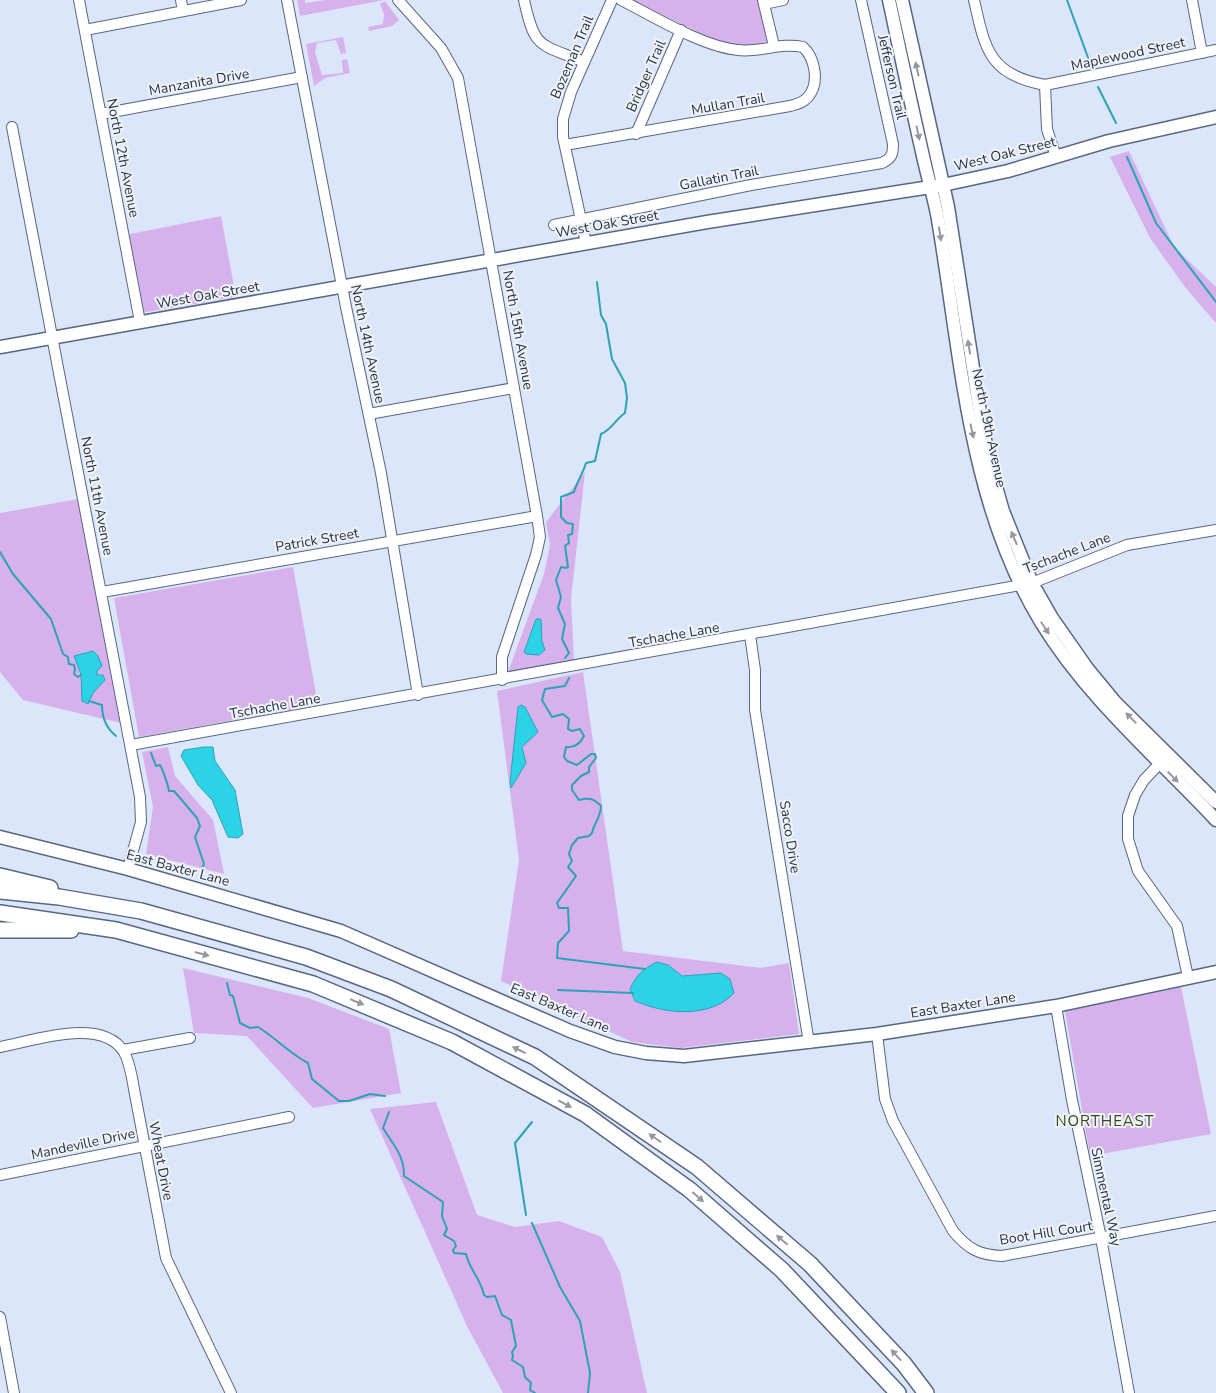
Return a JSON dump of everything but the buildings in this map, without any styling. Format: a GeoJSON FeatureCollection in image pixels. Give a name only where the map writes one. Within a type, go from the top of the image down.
{"type":"FeatureCollection","features":[{"type":"Feature","properties":{"kind":"highway"},"geometry":{"type":"LineString","coordinates":[[0,876],[141,910],[314,960],[391,989],[535,1057],[697,1167],[810,1264],[904,1364],[926,1393]]}},
{"type":"Feature","properties":{"kind":"highway"},"geometry":{"type":"LineString","coordinates":[[0,891],[59,897],[141,910]]}},
{"type":"Feature","properties":{"kind":"highway"},"geometry":{"type":"LineString","coordinates":[[0,913],[116,930],[313,984],[452,1042],[585,1114],[690,1190],[782,1270],[898,1393]]}},
{"type":"Feature","properties":{"kind":"highway"},"geometry":{"type":"LineString","coordinates":[[0,930],[73,930],[177,947]]}},
{"type":"Feature","properties":{"kind":"main road","name":"North 19th Avenue"},"geometry":{"type":"LineString","coordinates":[[889,0],[936,210],[967,406],[981,476],[1041,623],[1077,675],[1108,711],[1216,802]]}},
{"type":"Feature","properties":{"kind":"main road","name":"North 19th Avenue"},"geometry":{"type":"LineString","coordinates":[[902,0],[943,185],[990,466],[1026,584]]}},
{"type":"Feature","properties":{"kind":"main road","name":"West Oak Street"},"geometry":{"type":"LineString","coordinates":[[0,347],[586,243],[943,185],[1008,171],[1109,141],[1216,116]]}},
{"type":"Feature","properties":{"kind":"main road","name":"North 19th Avenue"},"geometry":{"type":"LineString","coordinates":[[1164,759],[1216,820]]}},
{"type":"Feature","properties":{"kind":"main road","name":"East Baxter Lane"},"geometry":{"type":"LineString","coordinates":[[0,837],[128,869],[341,931],[570,1031],[615,1047],[646,1053],[684,1056],[877,1034],[1056,1006],[1216,972]]}},
{"type":"Feature","properties":{"kind":"street","name":"North 12th Avenue"},"geometry":{"type":"LineString","coordinates":[[79,0],[140,322]]}},
{"type":"Feature","properties":{"kind":"street"},"geometry":{"type":"LineString","coordinates":[[181,0],[183,11]]}},
{"type":"Feature","properties":{"kind":"street"},"geometry":{"type":"LineString","coordinates":[[85,30],[241,0]]}},
{"type":"Feature","properties":{"kind":"street","name":"North 14th Avenue"},"geometry":{"type":"LineString","coordinates":[[287,0],[342,287],[369,414],[418,695]]}},
{"type":"Feature","properties":{"kind":"street","name":"North 15th Avenue"},"geometry":{"type":"LineString","coordinates":[[398,0],[441,48],[458,78],[537,516],[540,538],[502,657],[502,680]]}},
{"type":"Feature","properties":{"kind":"street"},"geometry":{"type":"LineString","coordinates":[[524,0],[533,36],[540,43],[584,62]]}},
{"type":"Feature","properties":{"kind":"street","name":"Bozeman Trail"},"geometry":{"type":"LineString","coordinates":[[586,243],[562,128],[565,106],[612,0]]}},
{"type":"Feature","properties":{"kind":"street","name":"Mullan Trail"},"geometry":{"type":"LineString","coordinates":[[565,145],[776,109],[803,102],[809,96],[814,83],[811,54],[803,46],[774,46],[737,50],[722,47],[681,30],[620,0]]}},
{"type":"Feature","properties":{"kind":"street"},"geometry":{"type":"LineString","coordinates":[[774,46],[763,2],[783,0]]}},
{"type":"Feature","properties":{"kind":"street","name":"Jefferson Trail"},"geometry":{"type":"LineString","coordinates":[[861,0],[893,144],[893,154],[890,159]]}},
{"type":"Feature","properties":{"kind":"street"},"geometry":{"type":"LineString","coordinates":[[974,0],[984,43],[1000,67],[1024,82],[1045,85],[1047,129],[1056,157]]}},
{"type":"Feature","properties":{"kind":"street"},"geometry":{"type":"LineString","coordinates":[[1192,0],[1202,53]]}},
{"type":"Feature","properties":{"kind":"street","name":"Bridger Trail"},"geometry":{"type":"LineString","coordinates":[[636,134],[681,30]]}},
{"type":"Feature","properties":{"kind":"street","name":"Maplewood Street"},"geometry":{"type":"LineString","coordinates":[[1045,85],[1216,50]]}},
{"type":"Feature","properties":{"kind":"street","name":"Manzanita Drive"},"geometry":{"type":"LineString","coordinates":[[101,114],[302,77]]}},
{"type":"Feature","properties":{"kind":"street","name":"North 11th Avenue"},"geometry":{"type":"LineString","coordinates":[[12,127],[140,797],[141,822],[128,869]]}},
{"type":"Feature","properties":{"kind":"street","name":"Gallatin Trail"},"geometry":{"type":"LineString","coordinates":[[554,225],[751,185],[882,163],[890,159]]}},
{"type":"Feature","properties":{"kind":"street"},"geometry":{"type":"LineString","coordinates":[[369,414],[514,388]]}},
{"type":"Feature","properties":{"kind":"street","name":"Patrick Street"},"geometry":{"type":"LineString","coordinates":[[102,592],[537,516]]}},
{"type":"Feature","properties":{"kind":"street","name":"Tschache Lane"},"geometry":{"type":"LineString","coordinates":[[130,745],[502,680],[1026,584],[1127,545],[1216,530]]}},
{"type":"Feature","properties":{"kind":"street","name":"Sacco Drive"},"geometry":{"type":"LineString","coordinates":[[750,635],[755,670],[755,710],[809,1043]]}},
{"type":"Feature","properties":{"kind":"street"},"geometry":{"type":"LineString","coordinates":[[1164,759],[1144,780],[1135,795],[1128,816],[1128,839],[1138,871],[1177,926],[1188,977]]}},
{"type":"Feature","properties":{"kind":"street","name":"Simmental Way"},"geometry":{"type":"LineString","coordinates":[[1056,1006],[1072,1100],[1101,1238],[1129,1393]]}},
{"type":"Feature","properties":{"kind":"street"},"geometry":{"type":"LineString","coordinates":[[0,1048],[84,1032],[108,1037],[123,1050],[190,1038]]}},
{"type":"Feature","properties":{"kind":"street","name":"Boot Hill Court"},"geometry":{"type":"LineString","coordinates":[[877,1034],[885,1099],[893,1120],[953,1231],[966,1247],[983,1255],[1002,1256],[1216,1216]]}},
{"type":"Feature","properties":{"kind":"street","name":"Wheat Drive"},"geometry":{"type":"LineString","coordinates":[[123,1050],[129,1062],[144,1146],[170,1270],[231,1393]]}},
{"type":"Feature","properties":{"kind":"street","name":"Mandeville Drive"},"geometry":{"type":"LineString","coordinates":[[0,1175],[290,1117]]}},
{"type":"Feature","properties":{"kind":"street"},"geometry":{"type":"LineString","coordinates":[[0,1317],[14,1393]]}},
{"type":"Feature","properties":{"kind":"shaded area"},"geometry":{"type":"Polygon","coordinates":[[[297,0],[305,0],[305,3],[326,0],[384,0],[300,16],[297,0]]]}},
{"type":"Feature","properties":{"kind":"shaded area"},"geometry":{"type":"Polygon","coordinates":[[[631,0],[758,0],[767,41],[757,47],[727,46],[631,0]]]}},
{"type":"Feature","properties":{"kind":"shaded area"},"geometry":{"type":"Polygon","coordinates":[[[385,1],[399,20],[392,26],[369,31],[368,27],[383,24],[384,14],[380,4],[385,1]]]}},
{"type":"Feature","properties":{"kind":"shaded area"},"geometry":{"type":"Polygon","coordinates":[[[343,37],[346,53],[341,54],[336,40],[317,43],[315,53],[322,75],[343,73],[342,60],[347,59],[350,73],[325,78],[314,86],[306,44],[343,37]]]}},
{"type":"Feature","properties":{"kind":"shaded area"},"geometry":{"type":"Polygon","coordinates":[[[1129,151],[1174,247],[1216,287],[1216,323],[1185,287],[1150,238],[1110,157],[1129,151]]]}},
{"type":"Feature","properties":{"kind":"shaded area"},"geometry":{"type":"Polygon","coordinates":[[[221,216],[236,297],[140,313],[125,235],[221,216]]]}},
{"type":"Feature","properties":{"kind":"shaded area"},"geometry":{"type":"Polygon","coordinates":[[[585,472],[571,599],[574,660],[508,672],[544,574],[550,545],[546,522],[585,472]]]}},
{"type":"Feature","properties":{"kind":"shaded area"},"geometry":{"type":"Polygon","coordinates":[[[78,499],[121,723],[23,700],[0,672],[0,513],[78,499]]]}},
{"type":"Feature","properties":{"kind":"shaded area"},"geometry":{"type":"Polygon","coordinates":[[[293,567],[318,705],[139,737],[114,598],[293,567]]]}},
{"type":"Feature","properties":{"kind":"shaded area"},"geometry":{"type":"Polygon","coordinates":[[[583,672],[623,951],[761,968],[789,963],[799,1034],[681,1048],[632,1042],[501,981],[519,860],[497,691],[583,672]]]}},
{"type":"Feature","properties":{"kind":"shaded area"},"geometry":{"type":"Polygon","coordinates":[[[168,747],[175,776],[213,820],[224,874],[146,854],[153,807],[142,752],[168,747]]]}},
{"type":"Feature","properties":{"kind":"shaded area"},"geometry":{"type":"Polygon","coordinates":[[[183,968],[308,998],[389,1029],[401,1093],[313,1108],[247,1036],[194,1033],[183,968]]]}},
{"type":"Feature","properties":{"kind":"shaded area"},"geometry":{"type":"Polygon","coordinates":[[[1181,987],[1211,1134],[1090,1156],[1065,1011],[1181,987]]]}},
{"type":"Feature","properties":{"kind":"shaded area"},"geometry":{"type":"Polygon","coordinates":[[[436,1102],[477,1215],[515,1227],[559,1221],[602,1237],[620,1272],[647,1393],[503,1393],[467,1326],[370,1109],[436,1102]]]}},
{"type":"Feature","properties":{"kind":"water"},"geometry":{"type":"Polygon","coordinates":[[[536,619],[541,619],[542,641],[545,650],[539,655],[526,654],[524,652],[536,619]]]}},
{"type":"Feature","properties":{"kind":"water"},"geometry":{"type":"Polygon","coordinates":[[[93,651],[98,656],[102,666],[97,671],[97,675],[103,675],[105,680],[93,693],[88,704],[82,701],[81,674],[74,656],[93,651]]]}},
{"type":"Feature","properties":{"kind":"water"},"geometry":{"type":"Polygon","coordinates":[[[521,705],[525,707],[538,732],[522,747],[526,763],[511,788],[510,782],[518,707],[521,705]]]}},
{"type":"Feature","properties":{"kind":"water"},"geometry":{"type":"Polygon","coordinates":[[[213,747],[215,761],[235,790],[243,834],[238,838],[228,837],[212,800],[198,785],[181,756],[184,750],[213,747]]]}},
{"type":"Feature","properties":{"kind":"water"},"geometry":{"type":"Polygon","coordinates":[[[657,962],[668,965],[682,976],[721,973],[730,979],[734,993],[713,1007],[687,1012],[660,1009],[635,1001],[630,989],[632,984],[640,973],[657,962]]]}},
{"type":"Feature","properties":{"kind":"waterway"},"geometry":{"type":"LineString","coordinates":[[1067,0],[1090,63]]}},
{"type":"Feature","properties":{"kind":"waterway"},"geometry":{"type":"LineString","coordinates":[[1098,87],[1116,123]]}},
{"type":"Feature","properties":{"kind":"waterway"},"geometry":{"type":"LineString","coordinates":[[1127,157],[1156,223],[1216,302]]}},
{"type":"Feature","properties":{"kind":"waterway"},"geometry":{"type":"LineString","coordinates":[[565,658],[569,653],[562,639],[565,624],[558,608],[561,597],[556,580],[561,567],[568,567],[565,546],[569,543],[568,535],[572,534],[573,524],[567,523],[561,517],[561,497],[574,492],[586,463],[595,461],[601,434],[608,430],[625,413],[627,398],[625,383],[612,359],[606,324],[601,315],[597,282]]}},
{"type":"Feature","properties":{"kind":"waterway"},"geometry":{"type":"LineString","coordinates":[[0,552],[13,574],[51,619],[63,654],[68,657],[69,664],[74,665],[74,674],[78,677],[81,675]]}},
{"type":"Feature","properties":{"kind":"waterway"},"geometry":{"type":"LineString","coordinates":[[569,678],[565,686],[545,689],[542,700],[552,717],[563,714],[569,719],[568,729],[572,731],[580,729],[584,736],[576,745],[566,747],[564,757],[567,761],[577,765],[591,754],[595,754],[596,758],[589,767],[589,772],[581,776],[572,785],[572,790],[579,800],[592,799],[601,806],[592,833],[589,836],[578,838],[572,845],[569,854],[572,861],[568,867],[576,876],[557,903],[559,908],[568,908],[569,931],[558,943],[557,958],[645,969]]}},
{"type":"Feature","properties":{"kind":"waterway"},"geometry":{"type":"LineString","coordinates":[[89,701],[102,705],[105,722],[116,736]]}},
{"type":"Feature","properties":{"kind":"waterway"},"geometry":{"type":"LineString","coordinates":[[151,753],[156,766],[160,765],[161,767],[169,791],[174,791],[197,818],[200,826],[195,837],[204,864],[202,868]]}},
{"type":"Feature","properties":{"kind":"waterway"},"geometry":{"type":"LineString","coordinates":[[227,983],[230,995],[233,996],[240,1023],[250,1028],[258,1027],[308,1063],[312,1079],[339,1101],[349,1101],[370,1094],[385,1096]]}},
{"type":"Feature","properties":{"kind":"waterway"},"geometry":{"type":"LineString","coordinates":[[558,990],[633,993]]}},
{"type":"Feature","properties":{"kind":"waterway"},"geometry":{"type":"LineString","coordinates":[[389,1112],[383,1128],[400,1156],[404,1176],[443,1202],[442,1216],[447,1229],[444,1235],[454,1241],[456,1246],[453,1250],[454,1253],[466,1254],[484,1295],[487,1297],[495,1296],[502,1315],[511,1320],[516,1346],[512,1352],[512,1360],[523,1367],[525,1377],[531,1383],[530,1390],[535,1393]]}},
{"type":"Feature","properties":{"kind":"waterway"},"geometry":{"type":"LineString","coordinates":[[526,1215],[515,1143],[532,1122]]}},
{"type":"Feature","properties":{"kind":"waterway"},"geometry":{"type":"LineString","coordinates":[[532,1223],[560,1287],[580,1321],[590,1373],[588,1393]]}},
{"type":"Feature","properties":{"kind":"district","name":"NORTHEAST"},"geometry":{"type":"Point","coordinates":[1105,1121]}}]}
